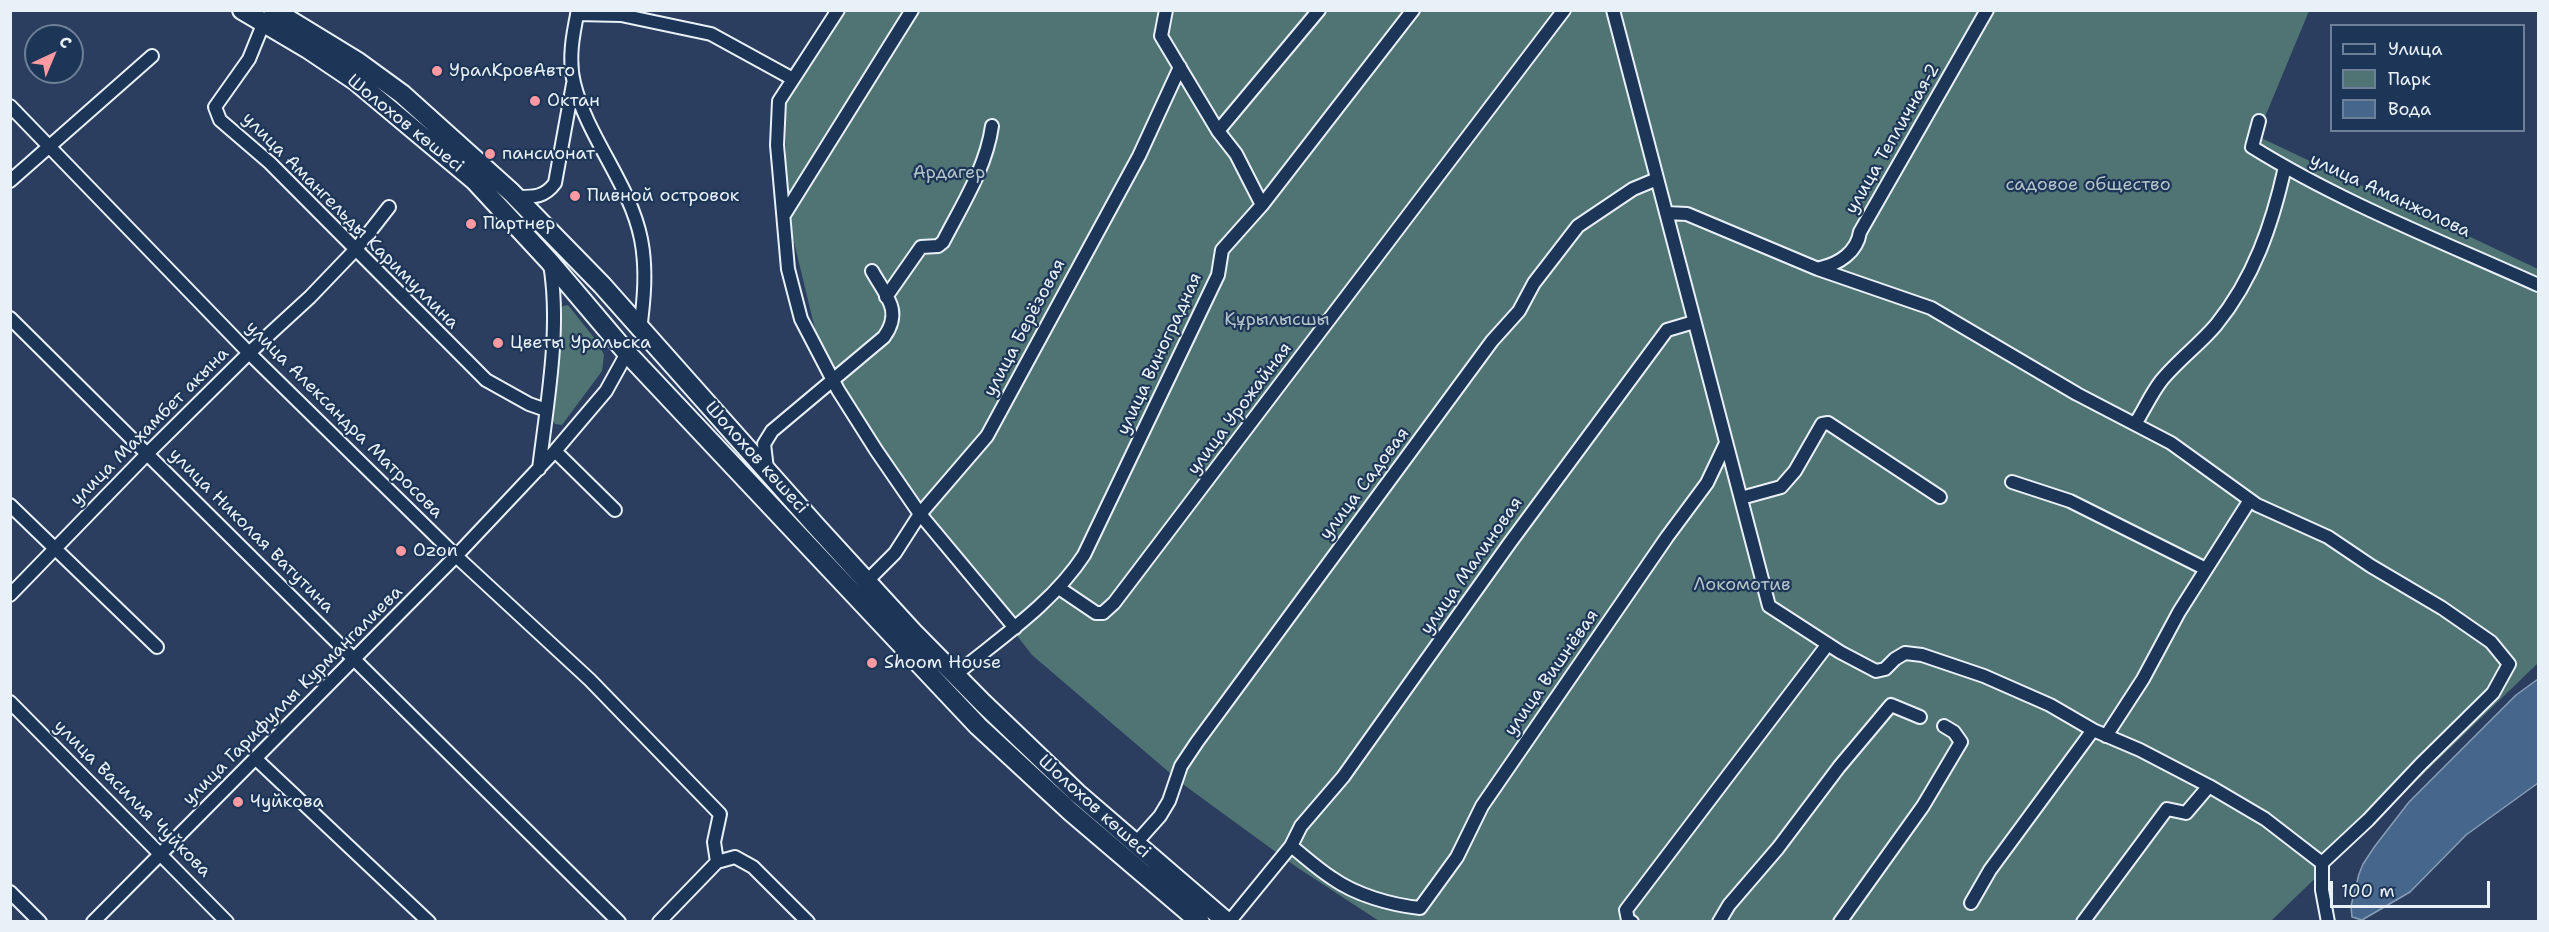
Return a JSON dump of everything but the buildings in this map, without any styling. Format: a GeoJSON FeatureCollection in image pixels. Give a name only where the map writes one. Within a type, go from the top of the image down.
{"type":"FeatureCollection","features":[{"type":"Feature","properties":{"kind":"highway","name":"Шолохов көшесі"},"geometry":{"type":"LineString","coordinates":[[242,10],[268,16],[342,52],[402,94],[515,196],[602,285],[867,581],[955,675],[1032,752],[1135,844],[1228,921]]}},
{"type":"Feature","properties":{"kind":"highway","name":"Шолохов көшесі"},"geometry":{"type":"LineString","coordinates":[[268,16],[357,82],[416,129],[474,180],[549,261],[627,353],[978,726],[1071,812],[1200,921]]}},
{"type":"Feature","properties":{"kind":"highway"},"geometry":{"type":"LineString","coordinates":[[627,353],[640,330]]}},
{"type":"Feature","properties":{"kind":"street"},"geometry":{"type":"LineString","coordinates":[[838,10],[779,101],[777,145],[788,268],[801,319],[832,378],[876,450],[920,514],[1015,628]]}},
{"type":"Feature","properties":{"kind":"street"},"geometry":{"type":"LineString","coordinates":[[784,215],[912,10]]}},
{"type":"Feature","properties":{"kind":"street"},"geometry":{"type":"LineString","coordinates":[[1166,10],[1161,36],[1218,131],[1236,154],[1262,205]]}},
{"type":"Feature","properties":{"kind":"street"},"geometry":{"type":"LineString","coordinates":[[1218,131],[1318,10]]}},
{"type":"Feature","properties":{"kind":"street","name":"улица Виноградная"},"geometry":{"type":"LineString","coordinates":[[955,675],[1015,628],[1067,580],[1084,555],[1218,275],[1222,250],[1262,205],[1413,10]]}},
{"type":"Feature","properties":{"kind":"street","name":"улица Урожайная"},"geometry":{"type":"LineString","coordinates":[[1059,588],[1096,613],[1103,613],[1114,603],[1564,10]]}},
{"type":"Feature","properties":{"kind":"street"},"geometry":{"type":"LineString","coordinates":[[1613,10],[1769,606],[1828,644],[1876,671],[1885,669],[1905,653],[1922,655],[1984,676],[2050,705],[2093,730],[2140,750],[2209,786],[2265,819],[2322,863]]}},
{"type":"Feature","properties":{"kind":"street","name":"улица Тепличная-2"},"geometry":{"type":"LineString","coordinates":[[1818,269],[1836,265],[1858,244],[1860,232],[1987,10]]}},
{"type":"Feature","properties":{"kind":"street"},"geometry":{"type":"LineString","coordinates":[[515,196],[536,197],[547,193],[555,183],[574,82],[571,43],[577,12],[621,15],[711,34],[793,79]]}},
{"type":"Feature","properties":{"kind":"street","name":"улица Амангельды Каримуллина"},"geometry":{"type":"LineString","coordinates":[[268,16],[249,59],[215,107],[220,120],[270,163],[357,248],[486,380],[529,404],[546,410]]}},
{"type":"Feature","properties":{"kind":"street"},"geometry":{"type":"LineString","coordinates":[[10,181],[152,56]]}},
{"type":"Feature","properties":{"kind":"street","name":"улица Берёзовая"},"geometry":{"type":"LineString","coordinates":[[867,581],[895,553],[920,514],[987,436],[1139,156],[1180,68]]}},
{"type":"Feature","properties":{"kind":"street"},"geometry":{"type":"LineString","coordinates":[[574,82],[591,127],[624,193],[641,237],[644,294],[640,330]]}},
{"type":"Feature","properties":{"kind":"street","name":"улица Александра Матросова"},"geometry":{"type":"LineString","coordinates":[[10,106],[249,353],[456,556],[590,680],[720,814],[714,842],[717,862]]}},
{"type":"Feature","properties":{"kind":"street","name":"улица Аманжолова"},"geometry":{"type":"LineString","coordinates":[[2259,121],[2252,147],[2285,167],[2370,209],[2538,285]]}},
{"type":"Feature","properties":{"kind":"street"},"geometry":{"type":"LineString","coordinates":[[886,297],[921,248],[938,246],[942,242],[980,170],[990,146],[992,126]]}},
{"type":"Feature","properties":{"kind":"street"},"geometry":{"type":"LineString","coordinates":[[2135,424],[2161,381],[2216,325],[2245,282],[2263,246],[2275,210],[2285,167]]}},
{"type":"Feature","properties":{"kind":"street","name":"улица Садовая"},"geometry":{"type":"LineString","coordinates":[[1135,844],[1160,816],[1169,801],[1181,766],[1197,742],[1492,341],[1519,311],[1534,283],[1578,226],[1633,189],[1657,179]]}},
{"type":"Feature","properties":{"kind":"street","name":"улица Махамбет акына"},"geometry":{"type":"LineString","coordinates":[[10,594],[249,353],[310,297],[357,248],[389,207]]}},
{"type":"Feature","properties":{"kind":"street"},"geometry":{"type":"LineString","coordinates":[[1666,213],[1687,214],[1818,269],[1931,308],[2077,393],[2171,443],[2250,500],[2328,537],[2370,567],[2442,608],[2491,642],[2509,664],[2493,693],[2368,820],[2322,863],[2322,890],[2328,921]]}},
{"type":"Feature","properties":{"kind":"street"},"geometry":{"type":"LineString","coordinates":[[539,469],[554,313],[549,261]]}},
{"type":"Feature","properties":{"kind":"street"},"geometry":{"type":"LineString","coordinates":[[767,469],[764,444],[772,430],[884,337],[891,327],[894,318],[892,307],[872,272]]}},
{"type":"Feature","properties":{"kind":"street","name":"улица Николая Ватутина"},"geometry":{"type":"LineString","coordinates":[[10,318],[619,921]]}},
{"type":"Feature","properties":{"kind":"street","name":"улица Малиновая"},"geometry":{"type":"LineString","coordinates":[[1228,921],[1291,846],[1301,826],[1342,777],[1529,516],[1668,330],[1694,322]]}},
{"type":"Feature","properties":{"kind":"street","name":"улица Гарифуллы Курмангалиева"},"geometry":{"type":"LineString","coordinates":[[93,921],[355,659],[539,469],[606,391],[627,353]]}},
{"type":"Feature","properties":{"kind":"street"},"geometry":{"type":"LineString","coordinates":[[1741,498],[1780,487],[1795,471],[1822,424],[1828,423],[1940,497]]}},
{"type":"Feature","properties":{"kind":"street","name":"улица Вишнёвая"},"geometry":{"type":"LineString","coordinates":[[1291,846],[1333,879],[1365,894],[1401,906],[1420,908],[1457,857],[1482,806],[1667,537],[1707,483],[1726,443]]}},
{"type":"Feature","properties":{"kind":"street"},"geometry":{"type":"LineString","coordinates":[[555,451],[615,510]]}},
{"type":"Feature","properties":{"kind":"street"},"geometry":{"type":"LineString","coordinates":[[2012,482],[2070,501],[2206,569]]}},
{"type":"Feature","properties":{"kind":"street"},"geometry":{"type":"LineString","coordinates":[[2106,736],[2143,679],[2179,612],[2250,500]]}},
{"type":"Feature","properties":{"kind":"street"},"geometry":{"type":"LineString","coordinates":[[10,505],[157,647]]}},
{"type":"Feature","properties":{"kind":"street"},"geometry":{"type":"LineString","coordinates":[[1632,921],[1628,920],[1626,910],[1828,644]]}},
{"type":"Feature","properties":{"kind":"street","name":"улица Василия Чуйкова"},"geometry":{"type":"LineString","coordinates":[[10,702],[227,921]]}},
{"type":"Feature","properties":{"kind":"street"},"geometry":{"type":"LineString","coordinates":[[1719,921],[1729,905],[1778,848],[1839,767],[1891,705],[1920,717]]}},
{"type":"Feature","properties":{"kind":"street"},"geometry":{"type":"LineString","coordinates":[[1840,921],[1923,806],[1961,742],[1954,732],[1944,726]]}},
{"type":"Feature","properties":{"kind":"street"},"geometry":{"type":"LineString","coordinates":[[1971,903],[1990,870],[2093,730]]}},
{"type":"Feature","properties":{"kind":"street"},"geometry":{"type":"LineString","coordinates":[[255,758],[429,921]]}},
{"type":"Feature","properties":{"kind":"street"},"geometry":{"type":"LineString","coordinates":[[2083,921],[2167,809],[2186,813],[2209,786]]}},
{"type":"Feature","properties":{"kind":"street"},"geometry":{"type":"LineString","coordinates":[[658,921],[717,862],[735,857],[753,867],[808,921]]}},
{"type":"Feature","properties":{"kind":"street"},"geometry":{"type":"LineString","coordinates":[[10,892],[40,921]]}},
{"type":"Feature","properties":{"kind":"green space"},"geometry":{"type":"Polygon","coordinates":[[[834,10],[2309,11],[2257,136],[2538,269],[2538,663],[2271,921],[1379,921],[1295,866],[1184,785],[1032,655],[935,530],[820,350],[787,213],[784,76],[834,10]]]}},
{"type":"Feature","properties":{"kind":"green space"},"geometry":{"type":"Polygon","coordinates":[[[568,305],[599,344],[604,355],[602,371],[562,425],[555,424],[551,418],[559,312],[563,306],[568,305]]]}},
{"type":"Feature","properties":{"kind":"water"},"geometry":{"type":"Polygon","coordinates":[[[2538,679],[2538,783],[2466,835],[2410,892],[2362,920],[2352,917],[2351,906],[2363,864],[2409,802],[2516,695],[2538,679]]]}},
{"type":"Feature","properties":{"kind":"place","name":"УралКровАвто"},"geometry":{"type":"Point","coordinates":[437,71]}},
{"type":"Feature","properties":{"kind":"place","name":"Октан"},"geometry":{"type":"Point","coordinates":[535,101]}},
{"type":"Feature","properties":{"kind":"place","name":"пансионат"},"geometry":{"type":"Point","coordinates":[490,154]}},
{"type":"Feature","properties":{"kind":"place","name":"Пивной островок"},"geometry":{"type":"Point","coordinates":[575,196]}},
{"type":"Feature","properties":{"kind":"place","name":"Партнер"},"geometry":{"type":"Point","coordinates":[471,224]}},
{"type":"Feature","properties":{"kind":"place","name":"Цветы Уральска"},"geometry":{"type":"Point","coordinates":[498,343]}},
{"type":"Feature","properties":{"kind":"place","name":"Ozon"},"geometry":{"type":"Point","coordinates":[401,551]}},
{"type":"Feature","properties":{"kind":"place","name":"Shoom House"},"geometry":{"type":"Point","coordinates":[872,663]}},
{"type":"Feature","properties":{"kind":"place","name":"Чуйкова"},"geometry":{"type":"Point","coordinates":[238,802]}},
{"type":"Feature","properties":{"kind":"park label","name":"Ардагер"},"geometry":{"type":"Point","coordinates":[949,173]}},
{"type":"Feature","properties":{"kind":"park label","name":"садовое общество"},"geometry":{"type":"Point","coordinates":[2088,185]}},
{"type":"Feature","properties":{"kind":"park label","name":"Құрылысшы"},"geometry":{"type":"Point","coordinates":[1277,320]}},
{"type":"Feature","properties":{"kind":"park label","name":"Локомотив"},"geometry":{"type":"Point","coordinates":[1742,585]}}]}
